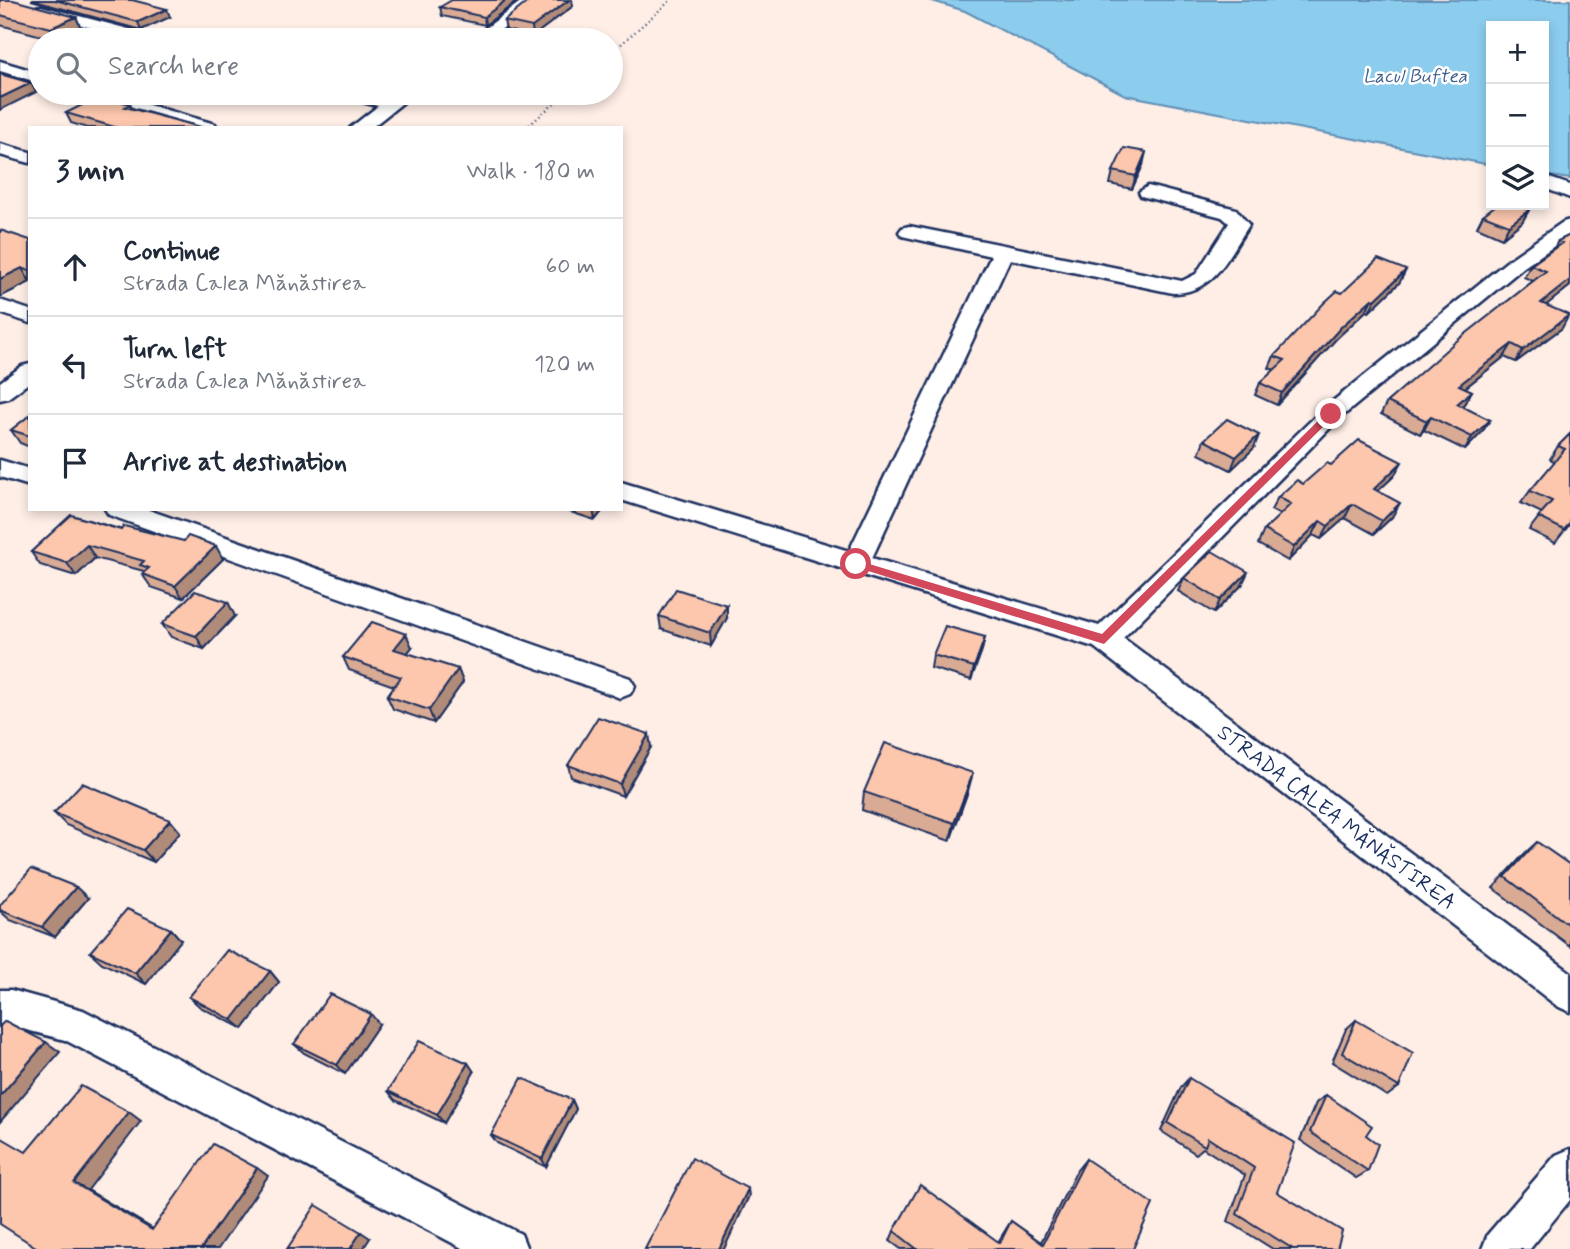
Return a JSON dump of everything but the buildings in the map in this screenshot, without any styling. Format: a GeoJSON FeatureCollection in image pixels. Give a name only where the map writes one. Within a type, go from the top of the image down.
{"type":"FeatureCollection","features":[{"type":"Feature","properties":{"kind":"street"},"geometry":{"type":"LineString","coordinates":[[494,28],[532,0]]}},
{"type":"Feature","properties":{"kind":"street"},"geometry":{"type":"LineString","coordinates":[[19,4],[108,28]]}},
{"type":"Feature","properties":{"kind":"street"},"geometry":{"type":"LineString","coordinates":[[0,66],[28,74]]}},
{"type":"Feature","properties":{"kind":"street"},"geometry":{"type":"LineString","coordinates":[[131,105],[202,126]]}},
{"type":"Feature","properties":{"kind":"street"},"geometry":{"type":"LineString","coordinates":[[362,126],[390,105]]}},
{"type":"Feature","properties":{"kind":"street"},"geometry":{"type":"LineString","coordinates":[[0,149],[28,157]]}},
{"type":"Feature","properties":{"kind":"street"},"geometry":{"type":"LineString","coordinates":[[1549,184],[1570,192]]}},
{"type":"Feature","properties":{"kind":"street"},"geometry":{"type":"LineString","coordinates":[[909,232],[1173,287],[1196,284],[1203,278],[1239,225],[1238,221],[1220,210],[1148,192]]}},
{"type":"Feature","properties":{"kind":"street"},"geometry":{"type":"LineString","coordinates":[[1104,639],[1331,414],[1517,263],[1570,226]]}},
{"type":"Feature","properties":{"kind":"street"},"geometry":{"type":"LineString","coordinates":[[856,564],[1003,252]]}},
{"type":"Feature","properties":{"kind":"street"},"geometry":{"type":"LineString","coordinates":[[0,306],[28,316]]}},
{"type":"Feature","properties":{"kind":"street"},"geometry":{"type":"LineString","coordinates":[[0,393],[28,372]]}},
{"type":"Feature","properties":{"kind":"street"},"geometry":{"type":"LineString","coordinates":[[0,468],[28,477]]}},
{"type":"Feature","properties":{"kind":"street","name":"STRADA CALEA MĂNĂSTIREA"},"geometry":{"type":"LineString","coordinates":[[623,492],[1104,639],[1570,994]]}},
{"type":"Feature","properties":{"kind":"street"},"geometry":{"type":"LineString","coordinates":[[124,511],[620,686]]}},
{"type":"Feature","properties":{"kind":"street"},"geometry":{"type":"LineString","coordinates":[[0,1009],[12,1008],[70,1023],[506,1249]]}},
{"type":"Feature","properties":{"kind":"street"},"geometry":{"type":"LineString","coordinates":[[1503,1249],[1570,1169]]}},
{"type":"Feature","properties":{"kind":"path"},"geometry":{"type":"LineString","coordinates":[[623,42],[671,0]]}},
{"type":"Feature","properties":{"kind":"path"},"geometry":{"type":"LineString","coordinates":[[528,126],[552,105]]}},
{"type":"Feature","properties":{"kind":"water","name":"Lacul Buftea"},"geometry":{"type":"Polygon","coordinates":[[[929,0],[1570,0],[1570,179],[1549,176],[1549,21],[1486,21],[1486,164],[1125,95],[965,11],[929,0]]]}},
{"type":"Feature","properties":{"kind":"route"},"geometry":{"type":"LineString","coordinates":[[856,564],[1104,639],[1331,414]]}}]}
